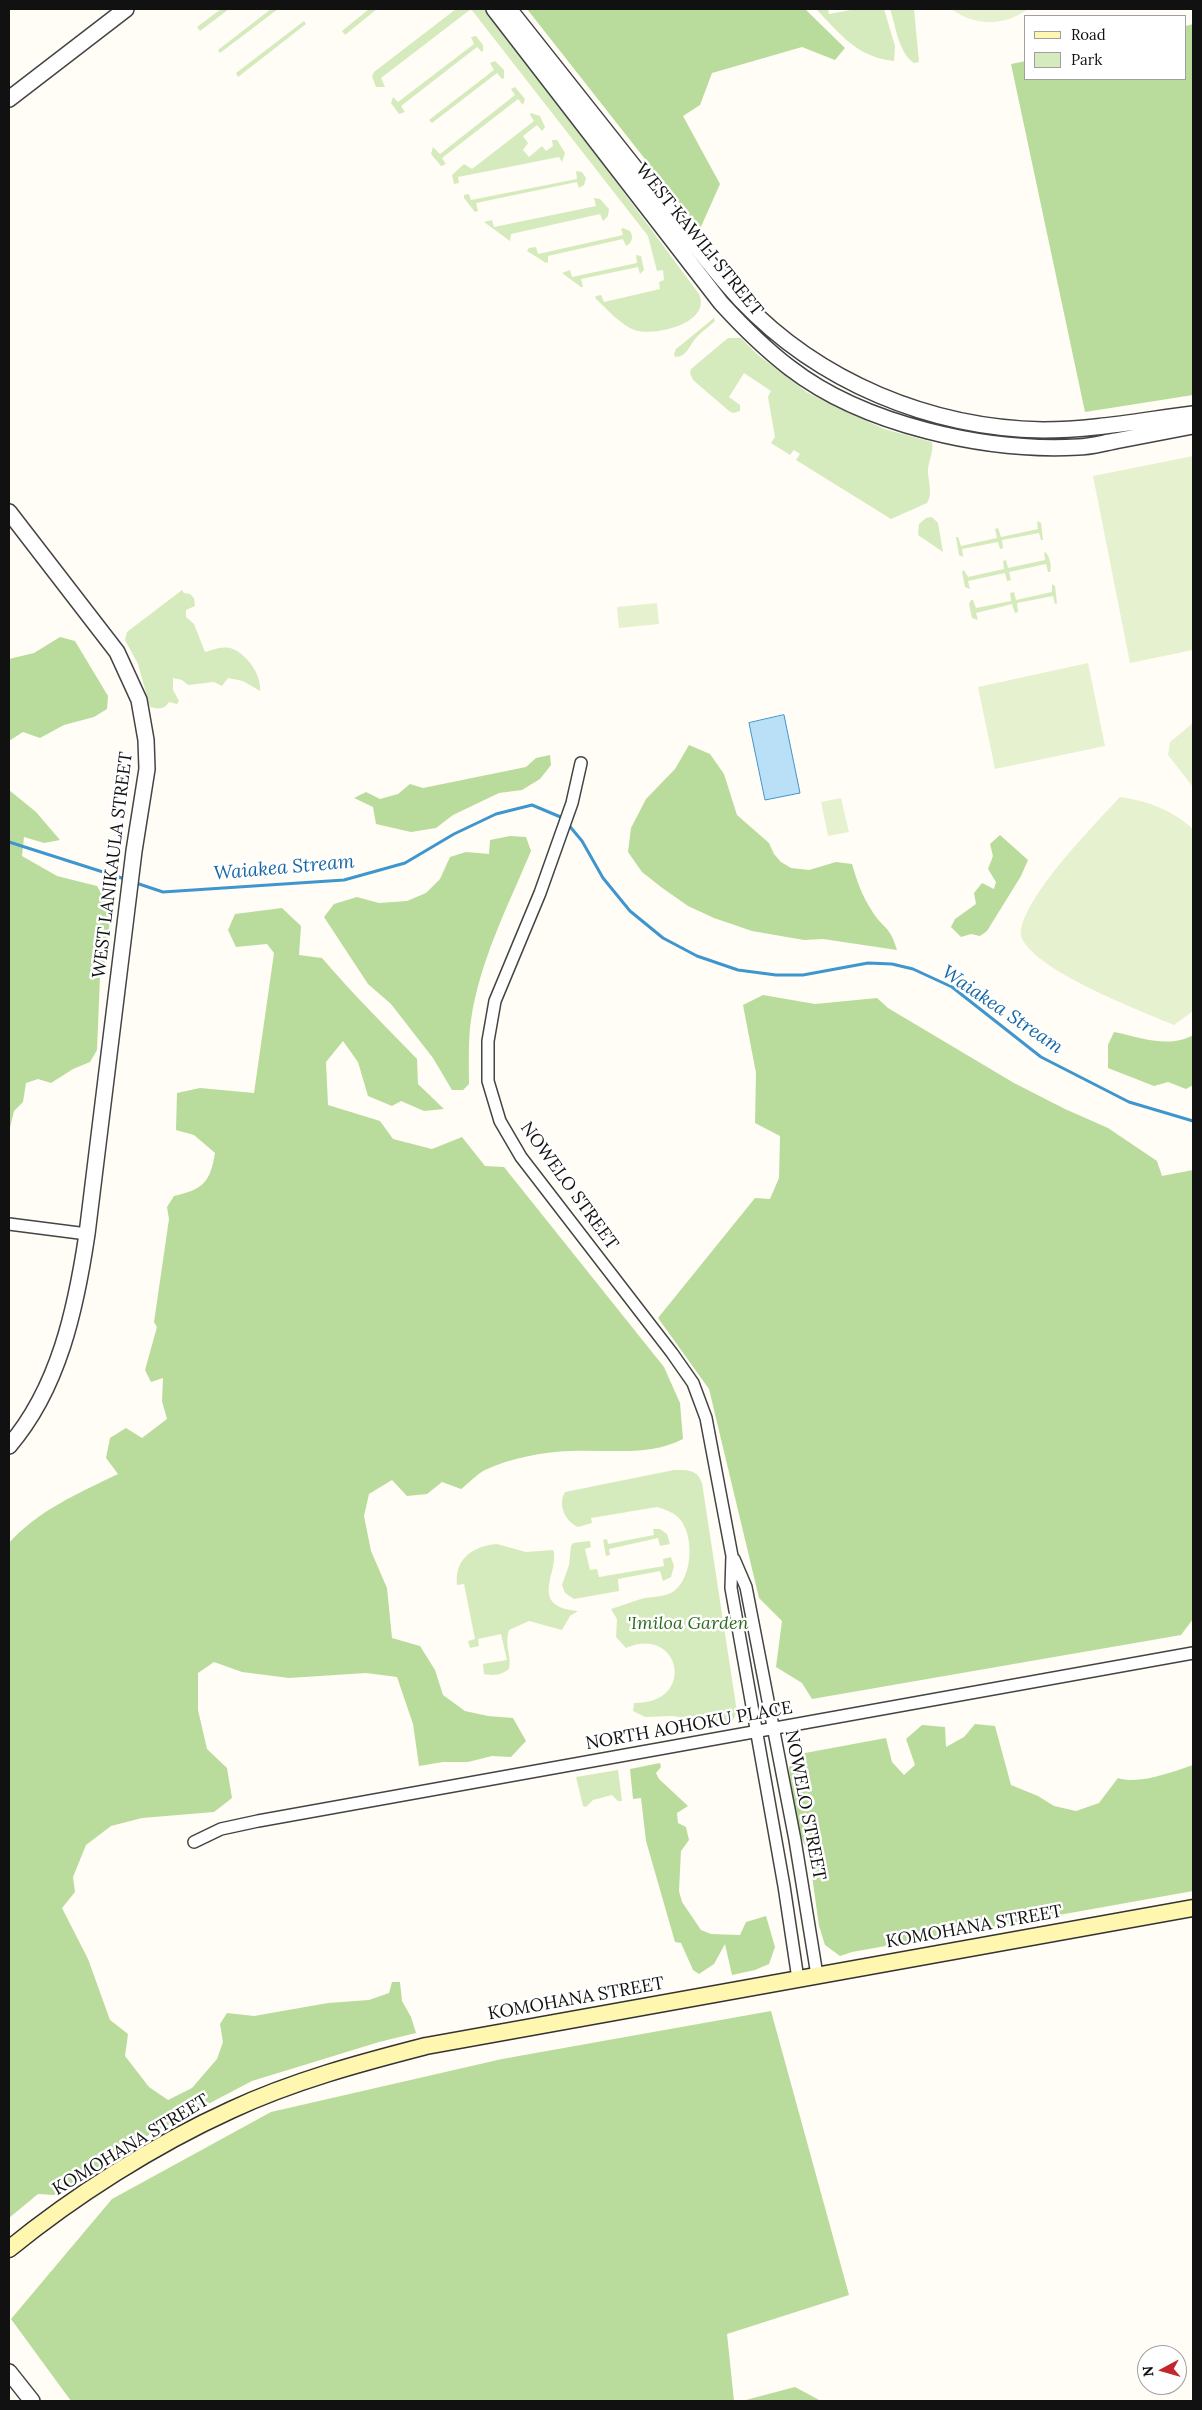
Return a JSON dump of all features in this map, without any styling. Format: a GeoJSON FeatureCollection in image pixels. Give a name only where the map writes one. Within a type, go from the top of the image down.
{"type":"FeatureCollection","features":[{"type":"Feature","properties":{"kind":"main road","name":"KOMOHANA STREET"},"geometry":{"type":"LineString","coordinates":[[9,2249],[62,2210],[134,2162],[182,2135],[231,2110],[334,2070],[426,2046],[1193,1908]]}},
{"type":"Feature","properties":{"kind":"street"},"geometry":{"type":"LineString","coordinates":[[9,99],[126,9]]}},
{"type":"Feature","properties":{"kind":"street","name":"WEST KAWILI STREET"},"geometry":{"type":"LineString","coordinates":[[494,9],[721,303],[761,344],[791,369],[824,389],[870,410],[929,431],[1004,445],[1080,447],[1193,426]]}},
{"type":"Feature","properties":{"kind":"street","name":"WEST KAWILI STREET"},"geometry":{"type":"LineString","coordinates":[[509,9],[734,292],[802,354],[833,373],[908,406],[970,422],[1006,427],[1079,429],[1193,414]]}},
{"type":"Feature","properties":{"kind":"street","name":"WEST LANIKAULA STREET"},"geometry":{"type":"LineString","coordinates":[[9,512],[105,635],[133,683],[143,718],[147,769],[134,851],[88,1234],[80,1285],[65,1342],[43,1394],[9,1446]]}},
{"type":"Feature","properties":{"kind":"street","name":"NOWELO STREET"},"geometry":{"type":"LineString","coordinates":[[581,763],[572,803],[540,893],[495,1002],[488,1041],[488,1081],[500,1121],[521,1157],[643,1314],[693,1383],[706,1418],[732,1556],[731,1588],[798,1979]]}},
{"type":"Feature","properties":{"kind":"street"},"geometry":{"type":"LineString","coordinates":[[9,1224],[88,1234]]}},
{"type":"Feature","properties":{"kind":"street","name":"NOWELO STREET"},"geometry":{"type":"LineString","coordinates":[[732,1556],[746,1587],[795,1840],[817,1976]]}},
{"type":"Feature","properties":{"kind":"street","name":"NORTH AOHOKU PLACE"},"geometry":{"type":"LineString","coordinates":[[194,1842],[221,1830],[258,1821],[757,1733],[1193,1653]]}},
{"type":"Feature","properties":{"kind":"street"},"geometry":{"type":"LineString","coordinates":[[9,2372],[32,2401]]}},
{"type":"Feature","properties":{"kind":"green space"},"geometry":{"type":"Polygon","coordinates":[[[221,9],[229,9],[200,31],[197,27],[221,9]]]}},
{"type":"Feature","properties":{"kind":"green space"},"geometry":{"type":"Polygon","coordinates":[[[271,9],[278,9],[220,53],[218,50],[271,9]]]}},
{"type":"Feature","properties":{"kind":"green space"},"geometry":{"type":"Polygon","coordinates":[[[369,9],[377,9],[345,35],[342,31],[369,9]]]}},
{"type":"Feature","properties":{"kind":"green space"},"geometry":{"type":"Polygon","coordinates":[[[456,9],[471,9],[381,78],[385,87],[376,87],[372,76],[374,72],[456,9]]]}},
{"type":"Feature","properties":{"kind":"green space"},"geometry":{"type":"Polygon","coordinates":[[[471,9],[488,9],[699,294],[701,304],[697,313],[690,320],[679,326],[667,329],[643,332],[634,330],[619,320],[595,298],[601,295],[604,302],[660,289],[659,282],[664,280],[663,270],[657,271],[648,236],[471,9]]]}},
{"type":"Feature","properties":{"kind":"green space"},"geometry":{"type":"Polygon","coordinates":[[[527,9],[805,9],[845,48],[835,60],[802,47],[712,73],[700,105],[683,116],[720,184],[700,229],[527,9]]]}},
{"type":"Feature","properties":{"kind":"green space"},"geometry":{"type":"Polygon","coordinates":[[[816,9],[828,9],[829,14],[856,9],[884,9],[895,46],[894,61],[881,59],[860,50],[842,36],[816,9]]]}},
{"type":"Feature","properties":{"kind":"green space"},"geometry":{"type":"Polygon","coordinates":[[[890,9],[914,9],[919,62],[914,63],[904,52],[890,9]]]}},
{"type":"Feature","properties":{"kind":"green space"},"geometry":{"type":"Polygon","coordinates":[[[951,9],[1028,9],[1009,19],[989,22],[970,19],[951,9]]]}},
{"type":"Feature","properties":{"kind":"green space"},"geometry":{"type":"Polygon","coordinates":[[[304,21],[306,24],[238,77],[236,73],[304,21]]]}},
{"type":"Feature","properties":{"kind":"green space"},"geometry":{"type":"Polygon","coordinates":[[[1193,24],[1193,395],[1085,412],[1011,64],[1024,61],[1024,80],[1187,80],[1187,26],[1193,24]]]}},
{"type":"Feature","properties":{"kind":"green space"},"geometry":{"type":"Polygon","coordinates":[[[476,36],[483,45],[483,51],[477,47],[401,106],[405,112],[399,114],[391,103],[393,97],[398,102],[474,44],[471,37],[476,36]]]}},
{"type":"Feature","properties":{"kind":"green space"},"geometry":{"type":"Polygon","coordinates":[[[495,61],[504,70],[504,78],[502,79],[497,73],[432,123],[429,120],[494,70],[490,63],[495,61]]]}},
{"type":"Feature","properties":{"kind":"green space"},"geometry":{"type":"Polygon","coordinates":[[[515,87],[525,99],[523,105],[518,99],[442,158],[446,164],[441,166],[431,154],[433,147],[440,154],[515,95],[511,89],[515,87]]]}},
{"type":"Feature","properties":{"kind":"green space"},"geometry":{"type":"Polygon","coordinates":[[[531,113],[540,116],[545,127],[542,131],[537,125],[523,136],[528,143],[523,150],[529,157],[542,146],[546,151],[553,146],[552,140],[557,140],[565,153],[562,162],[559,157],[458,177],[459,183],[454,184],[452,175],[464,164],[472,169],[534,121],[530,115],[531,113]]]}},
{"type":"Feature","properties":{"kind":"green space"},"geometry":{"type":"Polygon","coordinates":[[[576,171],[582,172],[586,178],[584,185],[579,188],[577,182],[476,203],[478,211],[475,212],[464,198],[464,195],[469,194],[471,200],[577,179],[576,171]]]}},
{"type":"Feature","properties":{"kind":"green space"},"geometry":{"type":"Polygon","coordinates":[[[594,198],[600,199],[609,209],[608,216],[603,221],[600,214],[511,234],[510,241],[484,222],[492,220],[494,227],[596,206],[594,198]]]}},
{"type":"Feature","properties":{"kind":"green space"},"geometry":{"type":"Polygon","coordinates":[[[621,229],[630,231],[632,235],[631,242],[626,246],[623,239],[548,256],[548,262],[546,263],[527,251],[529,248],[536,247],[538,254],[623,235],[621,229]]]}},
{"type":"Feature","properties":{"kind":"green space"},"geometry":{"type":"Polygon","coordinates":[[[636,255],[641,256],[644,270],[640,274],[638,267],[581,279],[583,287],[581,287],[562,273],[570,270],[572,277],[637,263],[636,255]]]}},
{"type":"Feature","properties":{"kind":"green space"},"geometry":{"type":"Polygon","coordinates":[[[714,318],[715,321],[698,336],[685,353],[675,357],[676,349],[714,318]]]}},
{"type":"Feature","properties":{"kind":"green space"},"geometry":{"type":"Polygon","coordinates":[[[728,338],[741,338],[758,355],[808,393],[884,429],[932,442],[928,471],[930,496],[927,503],[891,519],[796,460],[800,454],[794,450],[790,455],[771,443],[775,437],[768,397],[771,391],[744,373],[729,397],[740,405],[740,411],[733,413],[729,411],[693,380],[690,373],[691,369],[728,338]]]}},
{"type":"Feature","properties":{"kind":"green space"},"geometry":{"type":"Polygon","coordinates":[[[1193,456],[1193,650],[1130,663],[1093,476],[1193,456]]]}},
{"type":"Feature","properties":{"kind":"green space"},"geometry":{"type":"Polygon","coordinates":[[[932,517],[938,523],[943,552],[918,535],[919,524],[926,518],[932,517]]]}},
{"type":"Feature","properties":{"kind":"green space"},"geometry":{"type":"Polygon","coordinates":[[[1037,521],[1041,523],[1043,540],[1041,540],[1039,533],[1002,540],[1003,548],[1000,549],[998,542],[962,549],[963,557],[959,555],[956,537],[958,537],[961,546],[997,538],[995,529],[998,528],[1001,537],[1038,529],[1037,521]]]}},
{"type":"Feature","properties":{"kind":"green space"},"geometry":{"type":"Polygon","coordinates":[[[1045,552],[1050,562],[1050,572],[1048,572],[1046,564],[1009,572],[1011,580],[1007,581],[1005,573],[968,581],[970,589],[965,587],[962,572],[964,570],[968,577],[1004,569],[1003,561],[1006,560],[1008,568],[1045,560],[1045,552]]]}},
{"type":"Feature","properties":{"kind":"green space"},"geometry":{"type":"Polygon","coordinates":[[[1052,584],[1055,586],[1057,603],[1055,604],[1053,596],[1017,603],[1018,612],[1015,613],[1012,604],[976,613],[978,620],[972,618],[969,604],[971,600],[973,600],[976,608],[1011,601],[1010,593],[1014,592],[1016,600],[1052,592],[1052,584]]]}},
{"type":"Feature","properties":{"kind":"green space"},"geometry":{"type":"Polygon","coordinates":[[[182,590],[194,598],[195,606],[186,610],[186,617],[194,624],[205,652],[226,648],[238,652],[256,672],[260,691],[243,681],[228,678],[222,686],[214,682],[188,685],[182,680],[173,678],[173,690],[179,701],[177,704],[169,702],[161,708],[150,707],[138,664],[125,640],[127,632],[182,590]]]}},
{"type":"Feature","properties":{"kind":"green space"},"geometry":{"type":"Polygon","coordinates":[[[657,603],[659,624],[619,628],[617,607],[657,603]]]}},
{"type":"Feature","properties":{"kind":"green space"},"geometry":{"type":"Polygon","coordinates":[[[60,637],[75,641],[108,696],[107,709],[94,717],[64,725],[40,738],[23,732],[9,741],[9,659],[34,653],[60,637]]]}},
{"type":"Feature","properties":{"kind":"green space"},"geometry":{"type":"Polygon","coordinates":[[[1088,663],[1105,746],[995,769],[978,687],[1088,663]]]}},
{"type":"Feature","properties":{"kind":"green space"},"geometry":{"type":"Polygon","coordinates":[[[1193,723],[1193,787],[1168,755],[1170,742],[1193,723]]]}},
{"type":"Feature","properties":{"kind":"green space"},"geometry":{"type":"Polygon","coordinates":[[[689,745],[710,754],[724,774],[737,815],[769,843],[774,854],[781,862],[791,868],[809,870],[836,862],[852,864],[865,900],[876,917],[889,931],[897,950],[823,939],[804,940],[752,931],[714,918],[688,906],[642,872],[628,852],[631,828],[646,799],[675,769],[689,745]]]}},
{"type":"Feature","properties":{"kind":"green space"},"geometry":{"type":"Polygon","coordinates":[[[550,755],[551,765],[540,779],[522,790],[499,793],[453,815],[436,828],[411,832],[376,824],[373,807],[354,798],[366,792],[380,799],[398,794],[410,784],[423,788],[526,767],[536,758],[550,755]]]}},
{"type":"Feature","properties":{"kind":"green space"},"geometry":{"type":"Polygon","coordinates":[[[9,790],[36,812],[60,840],[44,843],[24,837],[22,856],[57,876],[97,886],[111,910],[105,965],[100,977],[97,1050],[90,1062],[73,1069],[51,1083],[38,1079],[26,1083],[23,1102],[14,1111],[9,1132],[9,790]]]}},
{"type":"Feature","properties":{"kind":"green space"},"geometry":{"type":"Polygon","coordinates":[[[1120,797],[1159,807],[1185,822],[1193,829],[1193,1011],[1174,1025],[1114,1000],[1066,975],[1029,949],[1021,936],[1023,921],[1045,884],[1077,843],[1120,797]]]}},
{"type":"Feature","properties":{"kind":"green space"},"geometry":{"type":"Polygon","coordinates":[[[841,798],[849,832],[828,836],[821,802],[841,798]]]}},
{"type":"Feature","properties":{"kind":"green space"},"geometry":{"type":"Polygon","coordinates":[[[1000,835],[1028,860],[1021,876],[987,931],[980,936],[971,934],[961,937],[951,927],[955,919],[976,904],[974,893],[982,883],[994,889],[996,882],[988,869],[993,856],[990,844],[1000,835]]]}},
{"type":"Feature","properties":{"kind":"green space"},"geometry":{"type":"Polygon","coordinates":[[[510,836],[526,837],[531,851],[488,955],[475,998],[470,1028],[469,1084],[463,1090],[452,1090],[433,1058],[391,1004],[368,984],[324,917],[334,904],[357,897],[379,903],[407,901],[426,893],[440,879],[450,857],[466,852],[489,854],[490,840],[510,836]]]}},
{"type":"Feature","properties":{"kind":"green space"},"geometry":{"type":"Polygon","coordinates":[[[282,908],[301,926],[299,955],[322,958],[417,1059],[418,1084],[444,1109],[424,1111],[401,1101],[392,1106],[368,1096],[358,1062],[343,1041],[326,1062],[328,1105],[380,1121],[393,1139],[432,1149],[462,1137],[485,1166],[504,1167],[664,1367],[680,1403],[683,1439],[670,1445],[642,1450],[570,1451],[527,1456],[485,1470],[461,1489],[442,1482],[427,1494],[407,1496],[392,1480],[369,1494],[364,1516],[371,1551],[387,1588],[392,1638],[420,1646],[435,1670],[443,1695],[465,1711],[488,1716],[513,1718],[526,1741],[511,1757],[492,1756],[468,1762],[443,1762],[419,1766],[413,1724],[397,1677],[366,1673],[289,1678],[242,1672],[214,1662],[198,1673],[198,1710],[207,1749],[227,1768],[232,1798],[214,1812],[142,1818],[111,1826],[86,1845],[73,1877],[75,1892],[62,1908],[88,1959],[110,2020],[128,2034],[125,2056],[149,2087],[168,2100],[192,2088],[217,2059],[223,2042],[220,2024],[227,2013],[254,2016],[328,2003],[369,2000],[389,1993],[392,1982],[400,1982],[402,2001],[411,2017],[416,2033],[379,2042],[252,2081],[147,2136],[54,2195],[38,2194],[9,2218],[9,1543],[32,1521],[46,1512],[118,1474],[106,1458],[110,1438],[126,1428],[142,1438],[167,1419],[162,1401],[163,1378],[151,1382],[145,1370],[157,1327],[154,1322],[169,1219],[167,1207],[174,1196],[199,1187],[204,1183],[211,1171],[215,1153],[194,1135],[176,1130],[177,1093],[200,1088],[254,1093],[274,953],[267,944],[236,947],[228,930],[235,914],[282,908]]]}},
{"type":"Feature","properties":{"kind":"green space"},"geometry":{"type":"Polygon","coordinates":[[[763,995],[815,1004],[877,998],[888,1008],[1014,1083],[1108,1128],[1157,1161],[1162,1176],[1193,1170],[1193,1619],[1181,1635],[812,1699],[802,1683],[776,1667],[782,1621],[759,1598],[709,1389],[658,1318],[755,1198],[770,1199],[779,1178],[780,1136],[755,1123],[756,1073],[743,1005],[763,995]]]}},
{"type":"Feature","properties":{"kind":"green space"},"geometry":{"type":"Polygon","coordinates":[[[1114,1032],[1164,1042],[1184,1039],[1193,1035],[1193,1085],[1186,1089],[1168,1082],[1154,1086],[1108,1068],[1108,1045],[1114,1032]]]}},
{"type":"Feature","properties":{"kind":"green space","name":"'Imiloa Garden"},"geometry":{"type":"Polygon","coordinates":[[[674,1470],[687,1470],[694,1473],[700,1478],[702,1483],[737,1712],[732,1722],[724,1724],[672,1716],[645,1717],[633,1711],[634,1703],[654,1700],[667,1691],[674,1680],[674,1667],[669,1655],[659,1647],[644,1644],[626,1648],[616,1637],[617,1619],[611,1609],[641,1599],[670,1593],[674,1591],[685,1576],[688,1566],[689,1544],[683,1524],[678,1517],[657,1507],[591,1518],[592,1523],[578,1527],[570,1521],[562,1507],[565,1492],[674,1470]]]}},
{"type":"Feature","properties":{"kind":"green space"},"geometry":{"type":"Polygon","coordinates":[[[653,1529],[660,1529],[667,1534],[670,1544],[660,1546],[658,1538],[609,1549],[610,1555],[606,1556],[603,1540],[607,1539],[608,1544],[654,1535],[653,1529]]]}},
{"type":"Feature","properties":{"kind":"green space"},"geometry":{"type":"Polygon","coordinates":[[[590,1541],[591,1547],[585,1549],[590,1570],[597,1569],[599,1577],[664,1566],[663,1559],[671,1557],[674,1566],[671,1577],[663,1581],[660,1571],[618,1579],[619,1591],[574,1599],[565,1593],[562,1585],[569,1565],[571,1546],[573,1543],[590,1541]]]}},
{"type":"Feature","properties":{"kind":"green space"},"geometry":{"type":"Polygon","coordinates":[[[497,1544],[526,1552],[553,1550],[554,1558],[549,1595],[553,1602],[562,1608],[578,1611],[570,1616],[562,1630],[529,1621],[509,1630],[507,1641],[510,1659],[509,1669],[500,1674],[491,1675],[484,1674],[483,1664],[507,1660],[501,1634],[478,1639],[479,1646],[470,1648],[468,1641],[475,1639],[464,1584],[457,1585],[457,1576],[462,1561],[473,1551],[488,1545],[497,1544]]]}},
{"type":"Feature","properties":{"kind":"green space"},"geometry":{"type":"Polygon","coordinates":[[[975,1724],[995,1726],[1011,1785],[1038,1796],[1054,1806],[1076,1811],[1099,1803],[1118,1778],[1126,1780],[1145,1779],[1193,1765],[1193,1891],[852,1952],[840,1956],[825,1945],[819,1926],[809,1854],[798,1830],[792,1809],[789,1767],[805,1753],[886,1738],[892,1762],[904,1775],[915,1765],[906,1739],[922,1725],[945,1727],[946,1747],[964,1737],[975,1724]]]}},
{"type":"Feature","properties":{"kind":"green space"},"geometry":{"type":"Polygon","coordinates":[[[660,1763],[661,1767],[656,1773],[659,1779],[688,1806],[677,1813],[678,1823],[686,1827],[689,1840],[681,1851],[679,1891],[682,1902],[701,1930],[711,1934],[740,1935],[746,1922],[766,1916],[775,1947],[769,1964],[755,1970],[732,1975],[725,1944],[714,1964],[699,1974],[693,1970],[681,1943],[675,1942],[646,1841],[641,1798],[633,1799],[630,1769],[660,1763]]]}},
{"type":"Feature","properties":{"kind":"green space"},"geometry":{"type":"Polygon","coordinates":[[[618,1770],[622,1801],[618,1801],[612,1795],[593,1800],[586,1807],[583,1806],[576,1777],[618,1770]]]}},
{"type":"Feature","properties":{"kind":"green space"},"geometry":{"type":"Polygon","coordinates":[[[771,2011],[849,2295],[727,2334],[734,2401],[71,2401],[11,2319],[112,2199],[271,2112],[502,2059],[771,2011]]]}},
{"type":"Feature","properties":{"kind":"green space"},"geometry":{"type":"Polygon","coordinates":[[[795,2387],[821,2401],[742,2401],[795,2387]]]}},
{"type":"Feature","properties":{"kind":"water"},"geometry":{"type":"Polygon","coordinates":[[[784,715],[800,793],[765,800],[749,723],[784,715]]]}},
{"type":"Feature","properties":{"kind":"waterway","name":"Waiakea Stream"},"geometry":{"type":"LineString","coordinates":[[136,883],[163,892],[344,880],[405,863],[454,834],[496,814],[532,805],[563,818]]}},
{"type":"Feature","properties":{"kind":"waterway","name":"Waiakea Stream"},"geometry":{"type":"LineString","coordinates":[[567,823],[582,841],[603,878],[630,911],[663,938],[697,956],[738,970],[776,975],[803,975],[868,963],[892,964],[913,969],[952,987],[1041,1057],[1129,1102],[1193,1121]]}},
{"type":"Feature","properties":{"kind":"waterway","name":"Waiakea Stream"},"geometry":{"type":"LineString","coordinates":[[9,842],[125,879]]}}]}
